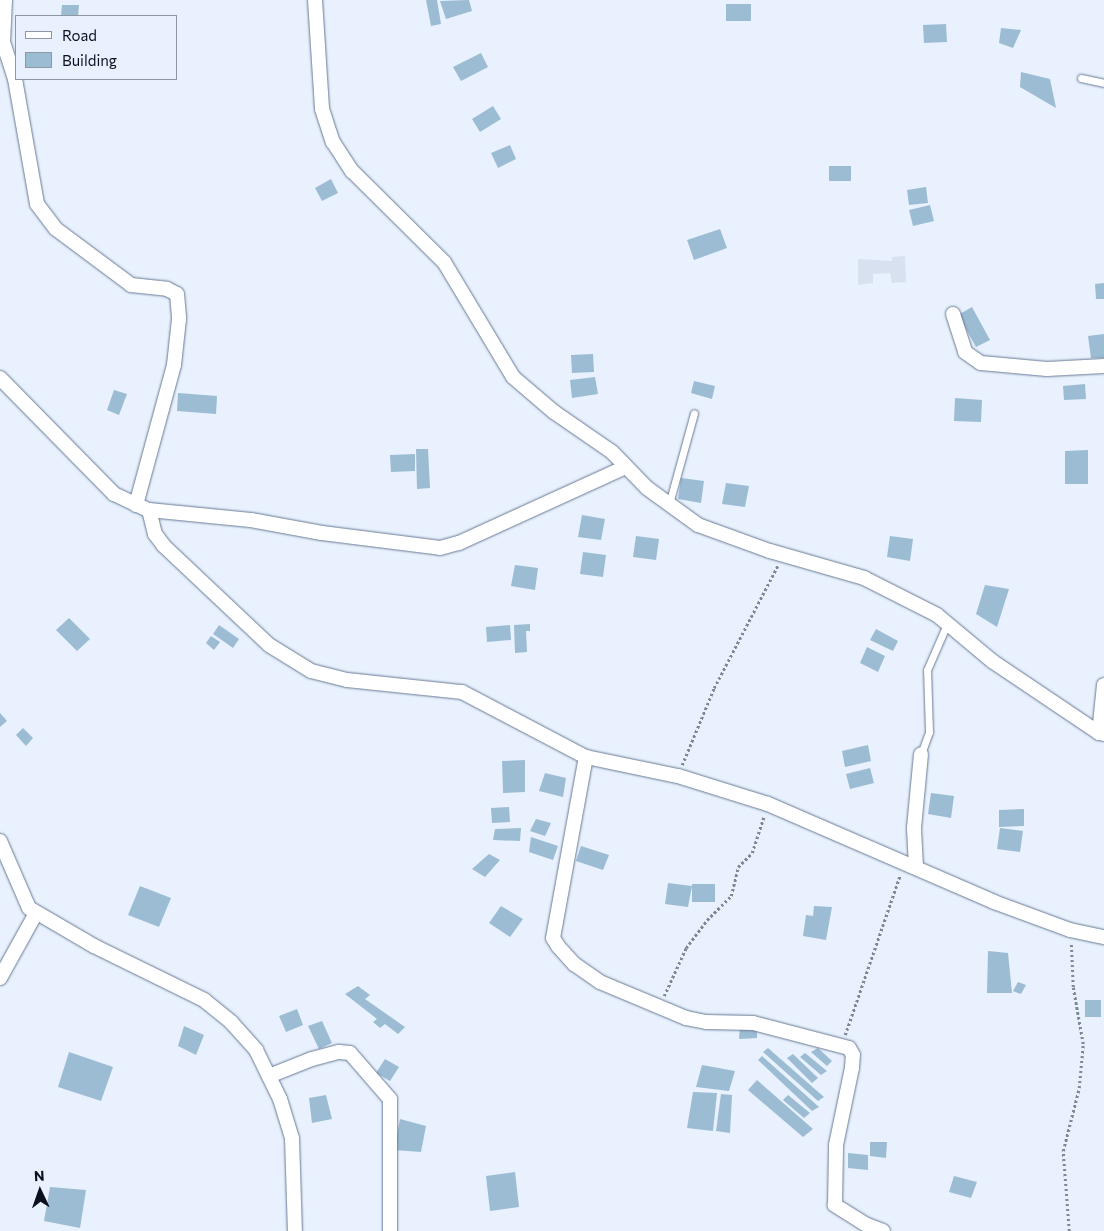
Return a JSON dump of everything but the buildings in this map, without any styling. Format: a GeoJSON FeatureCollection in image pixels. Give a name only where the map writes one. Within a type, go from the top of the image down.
{"type":"FeatureCollection","features":[{"type":"Feature","properties":{"kind":"street"},"geometry":{"type":"LineString","coordinates":[[5,0],[3,42],[20,105],[37,204],[56,229],[130,285],[167,289],[177,294],[179,319],[174,365],[142,507],[154,534],[164,546],[269,645],[311,671],[347,680],[462,692],[586,757],[678,776],[768,804],[994,902],[1070,930],[1104,937]]}},
{"type":"Feature","properties":{"kind":"street"},"geometry":{"type":"LineString","coordinates":[[315,0],[322,109],[333,142],[352,171],[444,262],[513,377],[554,412],[612,452],[669,505],[698,525],[783,555],[864,578],[947,624],[992,661],[1102,734]]}},
{"type":"Feature","properties":{"kind":"street"},"geometry":{"type":"LineString","coordinates":[[953,314],[965,352],[981,363],[1047,369],[1104,366]]}},
{"type":"Feature","properties":{"kind":"street"},"geometry":{"type":"LineString","coordinates":[[0,378],[104,485],[142,507],[251,520],[367,540],[440,548],[459,543],[626,467]]}},
{"type":"Feature","properties":{"kind":"street"},"geometry":{"type":"LineString","coordinates":[[1102,734],[1104,685]]}},
{"type":"Feature","properties":{"kind":"street"},"geometry":{"type":"LineString","coordinates":[[910,864],[921,754]]}},
{"type":"Feature","properties":{"kind":"street"},"geometry":{"type":"LineString","coordinates":[[586,757],[553,938],[564,954],[592,978],[696,1021],[754,1023],[843,1044],[850,1048],[853,1062],[836,1146],[835,1205],[865,1224],[884,1231]]}},
{"type":"Feature","properties":{"kind":"street"},"geometry":{"type":"LineString","coordinates":[[0,841],[22,898],[36,913],[204,1000],[231,1022],[256,1050],[280,1099],[292,1138],[294,1231]]}},
{"type":"Feature","properties":{"kind":"street"},"geometry":{"type":"LineString","coordinates":[[0,978],[36,913]]}},
{"type":"Feature","properties":{"kind":"street"},"geometry":{"type":"LineString","coordinates":[[269,1076],[312,1059],[339,1052],[350,1054],[390,1099],[390,1231]]}},
{"type":"Feature","properties":{"kind":"lane"},"geometry":{"type":"LineString","coordinates":[[1081,78],[1104,83]]}},
{"type":"Feature","properties":{"kind":"lane"},"geometry":{"type":"LineString","coordinates":[[669,505],[694,413]]}},
{"type":"Feature","properties":{"kind":"lane"},"geometry":{"type":"LineString","coordinates":[[921,754],[929,732],[927,670],[947,624]]}},
{"type":"Feature","properties":{"kind":"path"},"geometry":{"type":"LineString","coordinates":[[678,776],[714,688],[783,555]]}},
{"type":"Feature","properties":{"kind":"path"},"geometry":{"type":"LineString","coordinates":[[660,1006],[686,948],[707,920],[731,896],[738,867],[752,854],[768,804]]}},
{"type":"Feature","properties":{"kind":"path"},"geometry":{"type":"LineString","coordinates":[[843,1044],[856,996],[910,864]]}},
{"type":"Feature","properties":{"kind":"path"},"geometry":{"type":"LineString","coordinates":[[1069,1231],[1063,1151],[1079,1088],[1083,1044],[1073,987],[1070,930]]}},
{"type":"Feature","properties":{"kind":"shaded area"},"geometry":{"type":"Polygon","coordinates":[[[905,256],[906,282],[892,283],[890,273],[873,274],[873,283],[858,285],[858,259],[892,261],[892,257],[905,256]]]}}]}
